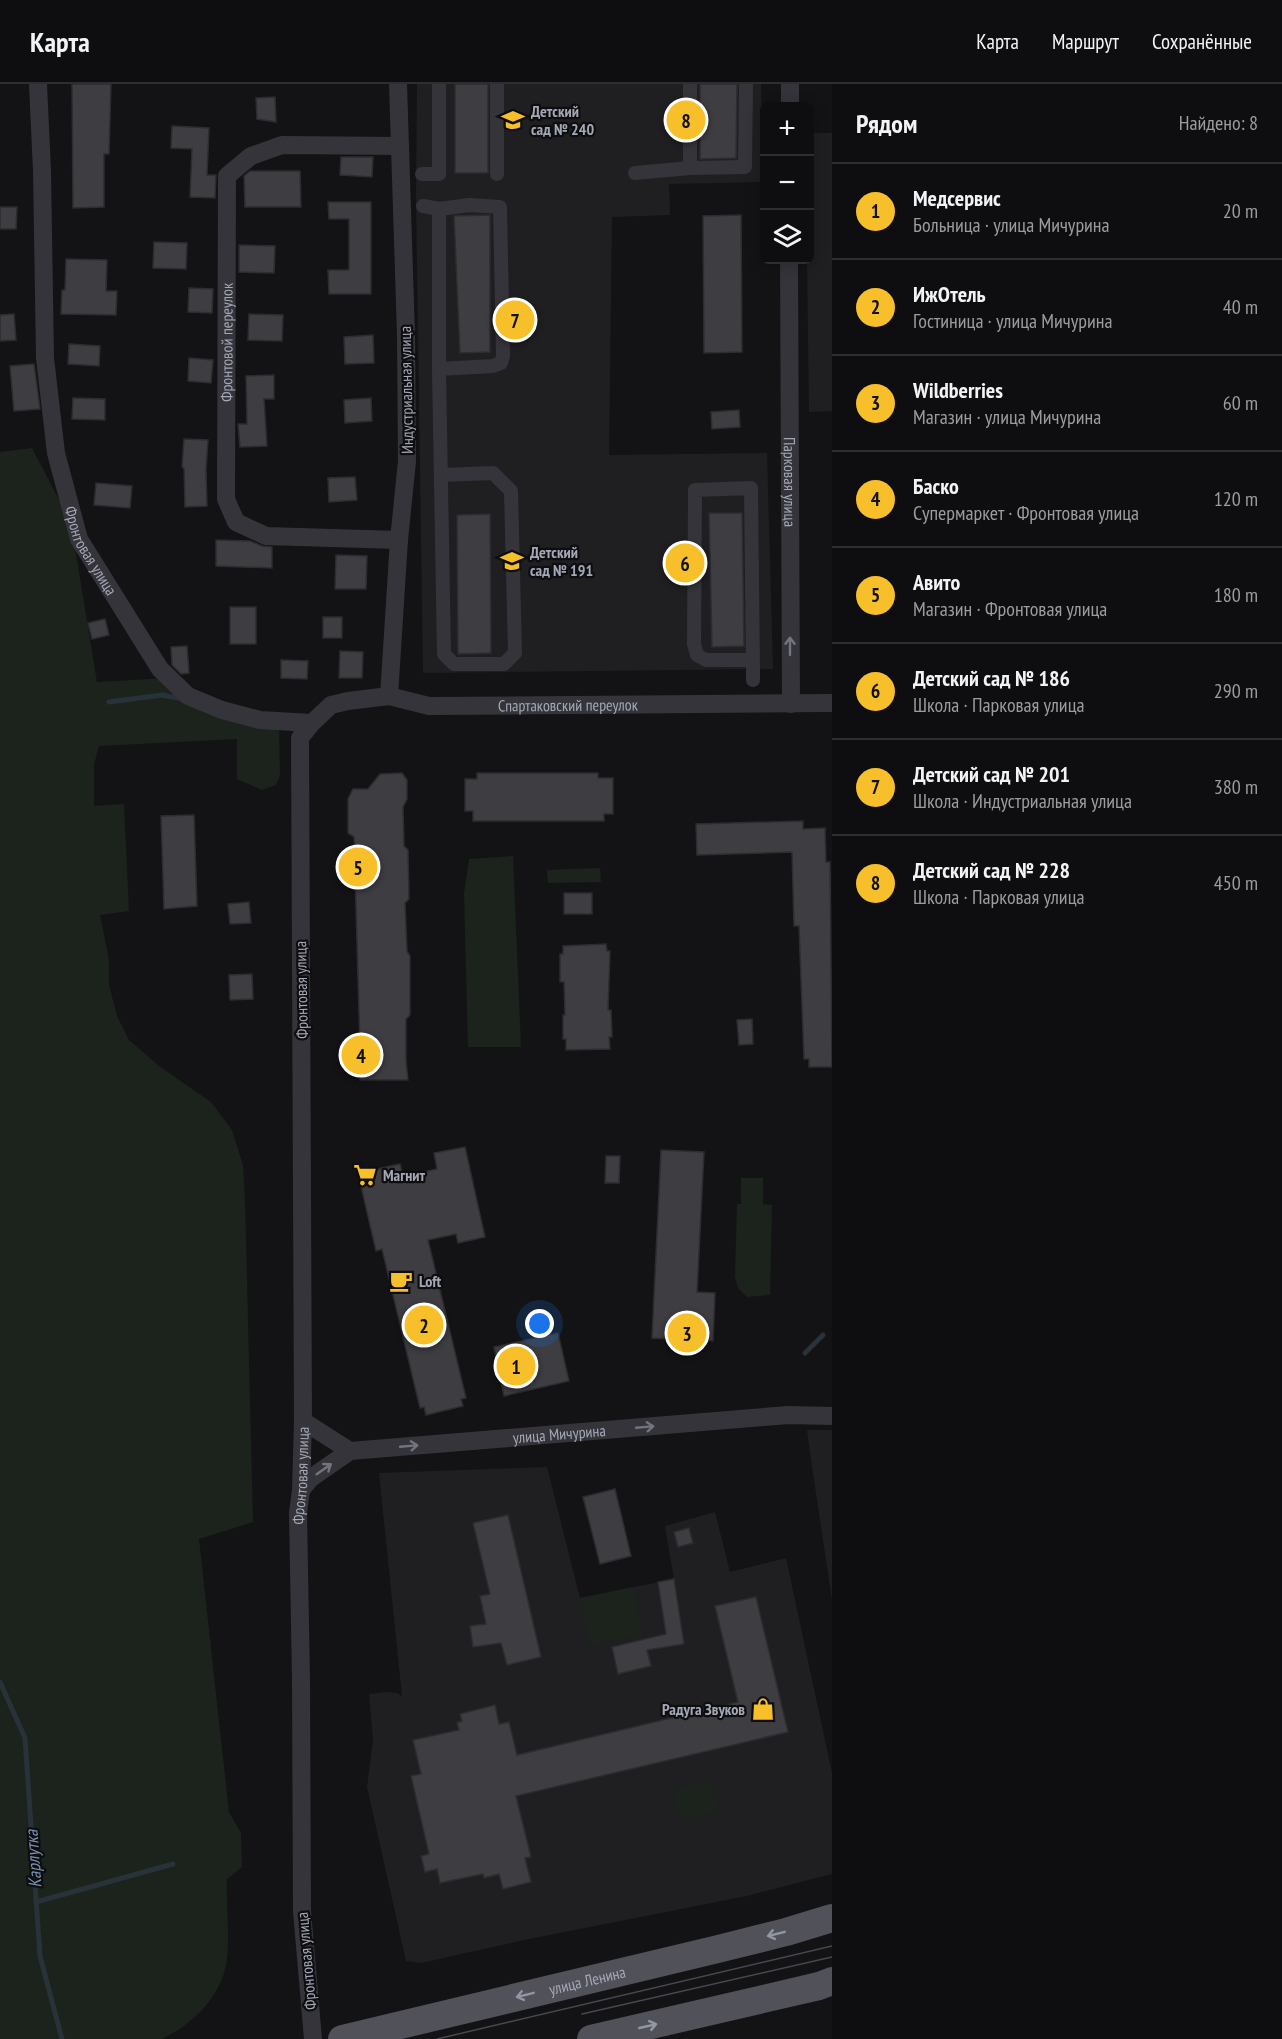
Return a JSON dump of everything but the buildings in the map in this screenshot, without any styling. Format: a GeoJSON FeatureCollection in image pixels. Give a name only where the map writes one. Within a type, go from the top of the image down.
{"type":"FeatureCollection","features":[{"type":"Feature","properties":{"kind":"main road","name":"улица Ленина"},"geometry":{"type":"LineString","coordinates":[[342,2039],[718,1949],[786,1932],[832,1917]]}},
{"type":"Feature","properties":{"kind":"main road"},"geometry":{"type":"LineString","coordinates":[[591,2039],[819,1986],[832,1981]]}},
{"type":"Feature","properties":{"kind":"street","name":"Фронтовая улица"},"geometry":{"type":"LineString","coordinates":[[38,84],[45,358],[56,453],[79,539],[160,669],[188,696],[222,710],[260,720],[312,723]]}},
{"type":"Feature","properties":{"kind":"street","name":"Индустриальная улица"},"geometry":{"type":"LineString","coordinates":[[389,696],[399,540],[407,461],[406,335],[398,84]]}},
{"type":"Feature","properties":{"kind":"street"},"geometry":{"type":"LineString","coordinates":[[423,174],[439,174],[439,84]]}},
{"type":"Feature","properties":{"kind":"street"},"geometry":{"type":"LineString","coordinates":[[497,84],[497,174]]}},
{"type":"Feature","properties":{"kind":"street"},"geometry":{"type":"LineString","coordinates":[[690,84],[690,168]]}},
{"type":"Feature","properties":{"kind":"street"},"geometry":{"type":"LineString","coordinates":[[635,173],[690,168],[745,167],[746,84]]}},
{"type":"Feature","properties":{"kind":"street"},"geometry":{"type":"LineString","coordinates":[[790,84],[790,102]]}},
{"type":"Feature","properties":{"kind":"street","name":"Фронтовой переулок"},"geometry":{"type":"LineString","coordinates":[[399,540],[266,536],[236,522],[226,499],[226,176],[251,156],[282,145],[400,146]]}},
{"type":"Feature","properties":{"kind":"street"},"geometry":{"type":"LineString","coordinates":[[423,206],[439,209],[469,205],[501,207],[501,363],[493,366],[440,369]]}},
{"type":"Feature","properties":{"kind":"street"},"geometry":{"type":"LineString","coordinates":[[439,209],[441,475],[444,654],[454,664],[504,664],[515,654],[511,491],[493,473],[441,475]]}},
{"type":"Feature","properties":{"kind":"street","name":"Парковая улица"},"geometry":{"type":"LineString","coordinates":[[789,264],[791,704]]}},
{"type":"Feature","properties":{"kind":"street"},"geometry":{"type":"LineString","coordinates":[[753,660],[706,660],[697,655],[694,644],[695,490],[751,488],[753,660],[753,680]]}},
{"type":"Feature","properties":{"kind":"street","name":"Спартаковский переулок"},"geometry":{"type":"LineString","coordinates":[[312,723],[331,705],[389,696],[429,706],[832,703]]}},
{"type":"Feature","properties":{"kind":"street","name":"Фронтовая улица"},"geometry":{"type":"LineString","coordinates":[[312,723],[300,738],[303,1421],[298,1513],[302,1911],[313,2039]]}},
{"type":"Feature","properties":{"kind":"street","name":"улица Мичурина"},"geometry":{"type":"LineString","coordinates":[[301,1490],[310,1478],[350,1451],[788,1415],[832,1416]]}},
{"type":"Feature","properties":{"kind":"street"},"geometry":{"type":"LineString","coordinates":[[303,1421],[350,1451]]}},
{"type":"Feature","properties":{"kind":"shaded area"},"geometry":{"type":"Polygon","coordinates":[[[417,84],[761,84],[760,182],[669,184],[670,215],[612,217],[609,455],[767,453],[773,669],[423,673],[416,197],[417,84]]]}},
{"type":"Feature","properties":{"kind":"shaded area"},"geometry":{"type":"Polygon","coordinates":[[[814,133],[832,133],[832,411],[809,412],[807,264],[814,264],[814,133]]]}},
{"type":"Feature","properties":{"kind":"shaded area"},"geometry":{"type":"Polygon","coordinates":[[[32,448],[71,523],[97,682],[168,678],[279,726],[280,775],[276,785],[262,790],[237,779],[237,739],[99,746],[94,765],[94,806],[124,804],[129,911],[100,915],[109,960],[109,985],[117,1016],[129,1040],[159,1066],[211,1102],[232,1130],[243,1165],[245,1200],[253,1522],[199,1539],[229,1812],[241,1833],[242,1867],[227,1879],[228,1949],[220,1985],[195,2017],[161,2039],[0,2039],[0,452],[32,448]]]}},
{"type":"Feature","properties":{"kind":"shaded area"},"geometry":{"type":"Polygon","coordinates":[[[513,856],[521,1047],[468,1047],[464,894],[469,859],[513,856]]]}},
{"type":"Feature","properties":{"kind":"shaded area"},"geometry":{"type":"Polygon","coordinates":[[[600,868],[601,882],[548,883],[547,870],[600,868]]]}},
{"type":"Feature","properties":{"kind":"shaded area"},"geometry":{"type":"Polygon","coordinates":[[[741,1178],[763,1178],[763,1204],[772,1205],[770,1295],[747,1297],[738,1288],[735,1277],[737,1204],[741,1204],[741,1178]]]}},
{"type":"Feature","properties":{"kind":"shaded area"},"geometry":{"type":"Polygon","coordinates":[[[807,1430],[832,1430],[832,1600],[809,1446],[807,1430]]]}},
{"type":"Feature","properties":{"kind":"shaded area"},"geometry":{"type":"Polygon","coordinates":[[[547,1467],[580,1598],[674,1579],[665,1526],[715,1512],[730,1572],[786,1558],[832,1773],[832,1874],[747,1896],[421,1963],[406,1961],[367,1787],[373,1739],[369,1694],[386,1692],[402,1696],[379,1473],[547,1467]],[[644,1639],[612,1647],[618,1674],[651,1666],[644,1639]]]}},
{"type":"Feature","properties":{"kind":"shaded area"},"geometry":{"type":"Polygon","coordinates":[[[633,1587],[643,1634],[590,1646],[580,1598],[633,1587]]]}},
{"type":"Feature","properties":{"kind":"shaded area"},"geometry":{"type":"Polygon","coordinates":[[[710,1780],[718,1810],[680,1820],[672,1791],[710,1780]]]}},
{"type":"Feature","properties":{"kind":"waterway"},"geometry":{"type":"LineString","coordinates":[[109,702],[162,695],[183,699]]}},
{"type":"Feature","properties":{"kind":"waterway"},"geometry":{"type":"LineString","coordinates":[[805,1353],[823,1335]]}},
{"type":"Feature","properties":{"kind":"waterway","name":"Карлутка"},"geometry":{"type":"LineString","coordinates":[[0,1682],[25,1738],[40,1956],[62,2039]]}},
{"type":"Feature","properties":{"kind":"waterway"},"geometry":{"type":"LineString","coordinates":[[36,1902],[173,1864]]}},
{"type":"Feature","properties":{"kind":"tram line"},"geometry":{"type":"LineString","coordinates":[[437,2039],[832,1946]]}},
{"type":"Feature","properties":{"kind":"tram line"},"geometry":{"type":"LineString","coordinates":[[582,2014],[832,1957]]}},
{"type":"Feature","properties":{"kind":"place","name":"Детский сад № 240"},"geometry":{"type":"Point","coordinates":[513,120]}},
{"type":"Feature","properties":{"kind":"place","name":"Детский сад № 228"},"geometry":{"type":"Point","coordinates":[686,120]}},
{"type":"Feature","properties":{"kind":"place","name":"Детский сад № 201"},"geometry":{"type":"Point","coordinates":[515,320]}},
{"type":"Feature","properties":{"kind":"place","name":"Детский сад № 191"},"geometry":{"type":"Point","coordinates":[512,561]}},
{"type":"Feature","properties":{"kind":"place","name":"Детский сад № 186"},"geometry":{"type":"Point","coordinates":[685,563]}},
{"type":"Feature","properties":{"kind":"place","name":"Авито"},"geometry":{"type":"Point","coordinates":[358,867]}},
{"type":"Feature","properties":{"kind":"place","name":"Баско"},"geometry":{"type":"Point","coordinates":[361,1055]}},
{"type":"Feature","properties":{"kind":"place","name":"Магнит"},"geometry":{"type":"Point","coordinates":[365,1175]}},
{"type":"Feature","properties":{"kind":"place","name":"Loft"},"geometry":{"type":"Point","coordinates":[401,1281]}},
{"type":"Feature","properties":{"kind":"place","name":"ИжОтель"},"geometry":{"type":"Point","coordinates":[424,1325]}},
{"type":"Feature","properties":{"kind":"place","name":"Wildberries"},"geometry":{"type":"Point","coordinates":[687,1333]}},
{"type":"Feature","properties":{"kind":"place","name":"Медсервис"},"geometry":{"type":"Point","coordinates":[516,1366]}},
{"type":"Feature","properties":{"kind":"place","name":"Радуга Звуков"},"geometry":{"type":"Point","coordinates":[763,1709]}}]}
